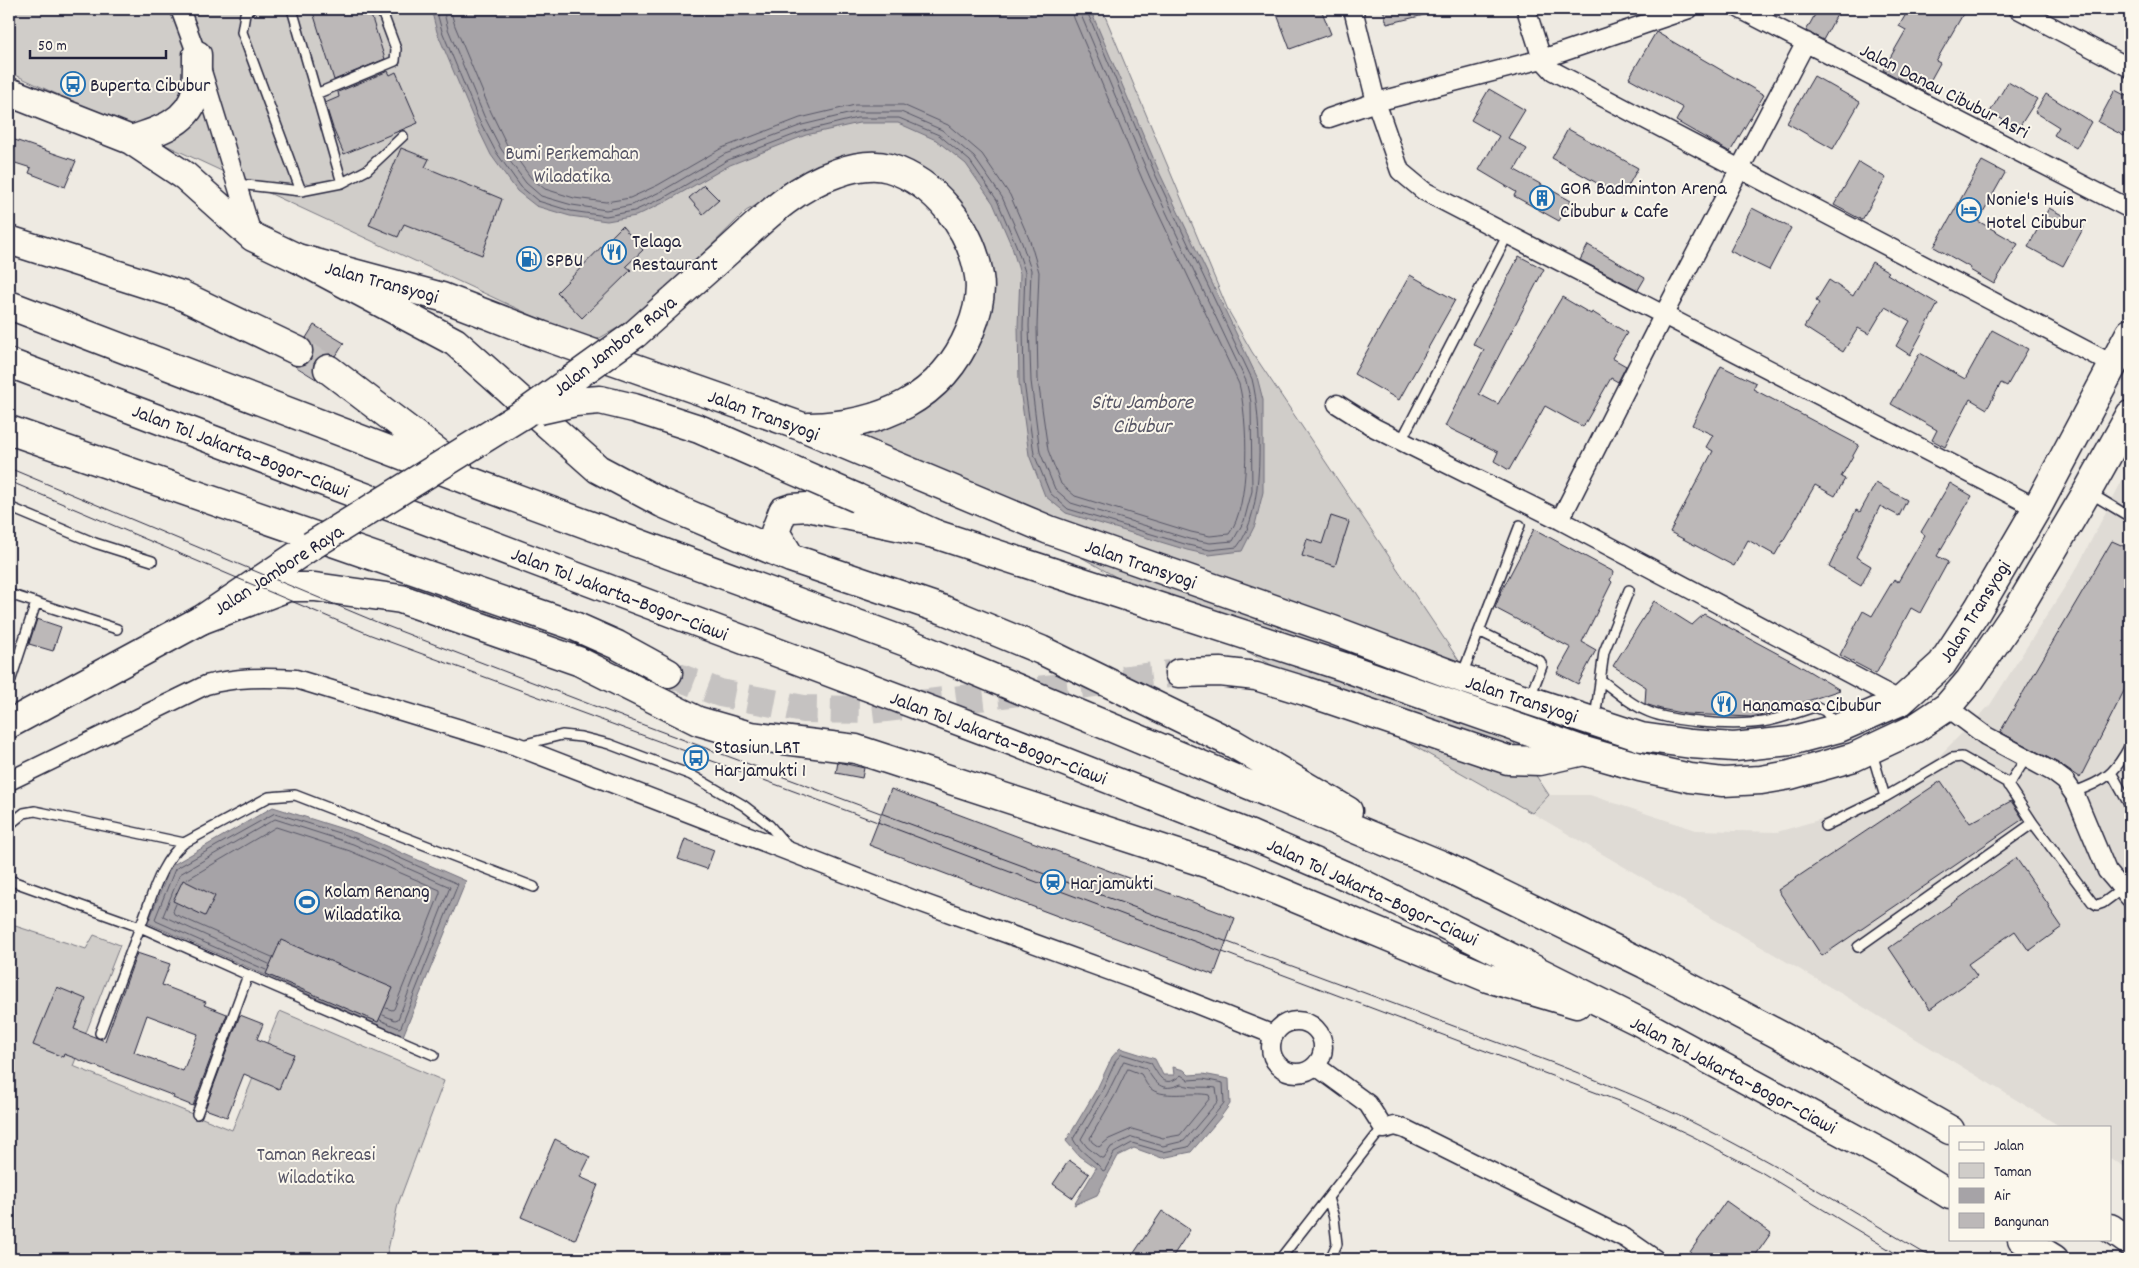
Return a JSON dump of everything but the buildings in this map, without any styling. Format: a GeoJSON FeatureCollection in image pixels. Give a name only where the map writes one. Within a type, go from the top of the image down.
{"type":"FeatureCollection","features":[{"type":"Feature","properties":{"kind":"highway"},"geometry":{"type":"LineString","coordinates":[[131,140],[164,130],[187,111],[196,92],[197,55]]}},
{"type":"Feature","properties":{"kind":"highway","name":"Jalan Transyogi"},"geometry":{"type":"LineString","coordinates":[[9,92],[131,140],[185,176],[253,237],[297,258],[442,297],[541,335],[803,427],[1049,530],[1333,630],[1460,678],[1641,737],[1690,744],[1734,747],[1790,741],[1839,728],[1901,701],[1942,664],[1978,609],[2037,508],[2130,333]]}},
{"type":"Feature","properties":{"kind":"highway","name":"Jalan Jambore Raya"},"geometry":{"type":"LineString","coordinates":[[9,724],[201,620],[311,546],[525,413],[635,334],[782,202],[836,173],[870,165],[889,168],[907,176],[932,192],[948,208],[974,252],[979,277],[979,302],[968,336],[949,368],[934,386],[914,400],[864,420],[833,427],[803,427]]}},
{"type":"Feature","properties":{"kind":"highway"},"geometry":{"type":"LineString","coordinates":[[9,240],[181,295],[298,351]]}},
{"type":"Feature","properties":{"kind":"highway"},"geometry":{"type":"LineString","coordinates":[[297,258],[455,342],[598,469],[662,503],[791,558],[944,610],[1041,650],[1234,744],[1444,866]]}},
{"type":"Feature","properties":{"kind":"highway"},"geometry":{"type":"LineString","coordinates":[[9,305],[483,486],[906,642],[1444,866],[1645,964],[1821,1056],[1949,1129]]}},
{"type":"Feature","properties":{"kind":"highway","name":"Jalan Tol Jakarta–Bogor–Ciawi"},"geometry":{"type":"LineString","coordinates":[[9,363],[1012,741],[1251,835],[1362,884],[1638,1021],[1883,1154],[1949,1194]]}},
{"type":"Feature","properties":{"kind":"highway"},"geometry":{"type":"LineString","coordinates":[[328,369],[483,486]]}},
{"type":"Feature","properties":{"kind":"highway","name":"Jalan Transyogi"},"geometry":{"type":"LineString","coordinates":[[525,413],[575,402],[600,400],[634,408],[699,429],[935,534],[1344,667],[1584,751],[1640,768],[1724,782],[1761,780],[1826,766],[1871,750],[1914,729],[1946,707],[1970,680],[1994,646],[2088,492],[2130,415]]}},
{"type":"Feature","properties":{"kind":"highway"},"geometry":{"type":"LineString","coordinates":[[9,430],[572,625],[617,645],[668,673]]}},
{"type":"Feature","properties":{"kind":"highway"},"geometry":{"type":"LineString","coordinates":[[791,558],[775,532],[783,511],[792,508],[808,508],[935,534]]}},
{"type":"Feature","properties":{"kind":"highway"},"geometry":{"type":"LineString","coordinates":[[201,620],[288,587],[333,589],[401,599],[578,661],[698,721],[750,736],[856,749],[1230,871],[1488,978],[1638,1021]]}},
{"type":"Feature","properties":{"kind":"highway"},"geometry":{"type":"LineString","coordinates":[[1344,667],[1353,639]]}},
{"type":"Feature","properties":{"kind":"highway"},"geometry":{"type":"LineString","coordinates":[[1179,673],[1220,672],[1256,676],[1508,760],[1540,761],[1584,751]]}},
{"type":"Feature","properties":{"kind":"highway"},"geometry":{"type":"LineString","coordinates":[[2112,1229],[2130,1242]]}},
{"type":"Feature","properties":{"kind":"highway"},"geometry":{"type":"LineString","coordinates":[[2024,1240],[2054,1259]]}},
{"type":"Feature","properties":{"kind":"street"},"geometry":{"type":"LineString","coordinates":[[180,9],[197,55],[253,237]]}},
{"type":"Feature","properties":{"kind":"street"},"geometry":{"type":"LineString","coordinates":[[1352,9],[1376,102],[1400,171],[1424,191],[2037,508]]}},
{"type":"Feature","properties":{"kind":"street"},"geometry":{"type":"LineString","coordinates":[[1526,9],[1542,60],[1553,71],[2114,365]]}},
{"type":"Feature","properties":{"kind":"street"},"geometry":{"type":"LineString","coordinates":[[1328,118],[1376,102],[1542,60],[1689,9]]}},
{"type":"Feature","properties":{"kind":"street","name":"Jalan Danau Cibubur Asri"},"geometry":{"type":"LineString","coordinates":[[1740,9],[2130,210]]}},
{"type":"Feature","properties":{"kind":"street"},"geometry":{"type":"LineString","coordinates":[[2018,9],[2130,68]]}},
{"type":"Feature","properties":{"kind":"street"},"geometry":{"type":"LineString","coordinates":[[1560,520],[1664,314],[1806,42]]}},
{"type":"Feature","properties":{"kind":"street"},"geometry":{"type":"LineString","coordinates":[[1337,404],[1375,428],[1560,520],[1901,701]]}},
{"type":"Feature","properties":{"kind":"street"},"geometry":{"type":"LineString","coordinates":[[9,781],[206,685],[229,679],[259,677],[296,679],[516,746],[794,854],[1146,984],[1274,1035]]}},
{"type":"Feature","properties":{"kind":"street"},"geometry":{"type":"LineString","coordinates":[[1946,707],[1974,728],[2059,776],[2074,792],[2107,871],[2126,894]]}},
{"type":"Feature","properties":{"kind":"street"},"geometry":{"type":"LineString","coordinates":[[1294,1021],[1302,1021],[1316,1029],[1323,1043],[1323,1052],[1316,1066],[1301,1073],[1285,1071],[1274,1059],[1271,1043],[1274,1035],[1286,1024],[1294,1021]]}},
{"type":"Feature","properties":{"kind":"street"},"geometry":{"type":"LineString","coordinates":[[1316,1066],[1368,1104],[1384,1128],[1394,1126],[1414,1133],[1625,1238],[1654,1259]]}},
{"type":"Feature","properties":{"kind":"lane"},"geometry":{"type":"LineString","coordinates":[[250,9],[245,14],[242,32],[301,191]]}},
{"type":"Feature","properties":{"kind":"lane"},"geometry":{"type":"LineString","coordinates":[[292,9],[342,183]]}},
{"type":"Feature","properties":{"kind":"lane"},"geometry":{"type":"LineString","coordinates":[[316,94],[395,61],[396,48],[381,9]]}},
{"type":"Feature","properties":{"kind":"lane"},"geometry":{"type":"LineString","coordinates":[[238,184],[301,191],[342,183],[367,170],[403,136]]}},
{"type":"Feature","properties":{"kind":"lane"},"geometry":{"type":"LineString","coordinates":[[1401,441],[1508,234]]}},
{"type":"Feature","properties":{"kind":"lane"},"geometry":{"type":"LineString","coordinates":[[2088,492],[2130,517]]}},
{"type":"Feature","properties":{"kind":"lane"},"geometry":{"type":"LineString","coordinates":[[9,507],[95,543],[152,561]]}},
{"type":"Feature","properties":{"kind":"lane"},"geometry":{"type":"LineString","coordinates":[[1460,678],[1520,525]]}},
{"type":"Feature","properties":{"kind":"lane"},"geometry":{"type":"LineString","coordinates":[[1595,721],[1604,652],[1629,590]]}},
{"type":"Feature","properties":{"kind":"lane"},"geometry":{"type":"LineString","coordinates":[[9,594],[117,629]]}},
{"type":"Feature","properties":{"kind":"lane"},"geometry":{"type":"LineString","coordinates":[[9,686],[36,603]]}},
{"type":"Feature","properties":{"kind":"lane"},"geometry":{"type":"LineString","coordinates":[[1479,631],[1540,660],[1542,666],[1529,700]]}},
{"type":"Feature","properties":{"kind":"lane"},"geometry":{"type":"LineString","coordinates":[[1601,680],[1649,712],[1668,717],[1709,722],[1752,723],[1815,707],[1825,711],[1839,728]]}},
{"type":"Feature","properties":{"kind":"lane"},"geometry":{"type":"LineString","coordinates":[[516,746],[562,736],[581,737],[609,744],[691,775],[743,805],[762,820],[794,854]]}},
{"type":"Feature","properties":{"kind":"lane"},"geometry":{"type":"LineString","coordinates":[[2074,792],[2112,774],[2121,764],[2130,745]]}},
{"type":"Feature","properties":{"kind":"lane"},"geometry":{"type":"LineString","coordinates":[[1871,750],[1885,797]]}},
{"type":"Feature","properties":{"kind":"lane"},"geometry":{"type":"LineString","coordinates":[[1825,826],[1885,797],[1952,758],[1962,757],[2006,782],[2033,823],[2092,902],[2097,904],[2103,903],[2126,894]]}},
{"type":"Feature","properties":{"kind":"lane"},"geometry":{"type":"LineString","coordinates":[[2008,786],[2026,758]]}},
{"type":"Feature","properties":{"kind":"lane"},"geometry":{"type":"LineString","coordinates":[[2112,774],[2130,806]]}},
{"type":"Feature","properties":{"kind":"lane"},"geometry":{"type":"LineString","coordinates":[[100,1033],[166,862],[173,852],[184,843],[269,796],[295,795],[534,887]]}},
{"type":"Feature","properties":{"kind":"lane"},"geometry":{"type":"LineString","coordinates":[[9,825],[24,813],[35,811],[184,843]]}},
{"type":"Feature","properties":{"kind":"lane"},"geometry":{"type":"LineString","coordinates":[[1858,947],[2033,823]]}},
{"type":"Feature","properties":{"kind":"lane"},"geometry":{"type":"LineString","coordinates":[[9,880],[140,927],[434,1056]]}},
{"type":"Feature","properties":{"kind":"lane"},"geometry":{"type":"LineString","coordinates":[[197,1114],[248,975]]}},
{"type":"Feature","properties":{"kind":"lane"},"geometry":{"type":"LineString","coordinates":[[1280,1259],[1384,1128]]}},
{"type":"Feature","properties":{"kind":"lane"},"geometry":{"type":"LineString","coordinates":[[1328,1198],[1334,1218],[1337,1244],[1330,1259]]}},
{"type":"Feature","properties":{"kind":"shaded area"},"geometry":{"type":"Polygon","coordinates":[[[2130,465],[2130,1170],[2112,1159],[2112,1126],[2059,1126],[1847,997],[1532,813],[1549,795],[1590,795],[1696,830],[1777,832],[1867,806],[1936,759],[1990,705],[2078,566],[2130,465]]]}},
{"type":"Feature","properties":{"kind":"green space","name":"Bumi Perkemahan Wiladatika"},"geometry":{"type":"Polygon","coordinates":[[[9,9],[1102,9],[1228,310],[1252,352],[1549,795],[1532,813],[991,506],[825,437],[870,428],[969,345],[967,228],[866,158],[840,157],[746,211],[642,314],[591,343],[9,72],[9,9]]]}},
{"type":"Feature","properties":{"kind":"green space","name":"Taman Rekreasi Wiladatika"},"geometry":{"type":"Polygon","coordinates":[[[9,924],[86,949],[94,935],[120,945],[73,1066],[232,1130],[280,1011],[444,1081],[398,1204],[386,1259],[9,1259],[9,924]]]}},
{"type":"Feature","properties":{"kind":"water","name":"Situ Jambore Cibubur"},"geometry":{"type":"Polygon","coordinates":[[[431,9],[1090,9],[1160,174],[1257,377],[1263,400],[1263,492],[1255,525],[1242,551],[1209,555],[1187,550],[1066,513],[1045,496],[1029,455],[1019,382],[1018,326],[1020,274],[1012,247],[993,203],[966,164],[936,140],[898,123],[859,123],[806,135],[730,165],[667,201],[636,216],[607,221],[570,216],[536,206],[517,191],[491,155],[437,32],[431,9]]]}},
{"type":"Feature","properties":{"kind":"water","name":"Kolam Renang Wiladatika"},"geometry":{"type":"Polygon","coordinates":[[[273,807],[356,833],[466,881],[403,1036],[148,923],[171,866],[273,807]]]}},
{"type":"Feature","properties":{"kind":"water"},"geometry":{"type":"Polygon","coordinates":[[[1120,1048],[1155,1059],[1163,1075],[1174,1075],[1173,1067],[1184,1070],[1189,1075],[1203,1074],[1229,1079],[1230,1104],[1191,1152],[1162,1158],[1134,1148],[1118,1156],[1097,1195],[1074,1205],[1096,1168],[1079,1156],[1066,1141],[1097,1089],[1112,1057],[1120,1048]]]}},
{"type":"Feature","properties":{"kind":"tunnel"},"geometry":{"type":"LineString","coordinates":[[298,351],[328,369]]}},
{"type":"Feature","properties":{"kind":"tunnel"},"geometry":{"type":"LineString","coordinates":[[668,673],[720,693],[804,709],[869,710],[1179,673]]}},
{"type":"Feature","properties":{"kind":"tram line"},"geometry":{"type":"LineString","coordinates":[[9,468],[379,623],[641,724],[1553,1063],[1661,1107],[1727,1139],[1787,1172],[1934,1259]]}},
{"type":"Feature","properties":{"kind":"tram line"},"geometry":{"type":"LineString","coordinates":[[9,481],[371,635],[872,820],[1621,1102],[1761,1172],[1905,1259]]}},
{"type":"Feature","properties":{"kind":"place","name":"Buperta Cibubur"},"geometry":{"type":"Point","coordinates":[73,84]}},
{"type":"Feature","properties":{"kind":"place","name":"GOR Badminton Arena Cibubur & Cafe"},"geometry":{"type":"Point","coordinates":[1542,198]}},
{"type":"Feature","properties":{"kind":"place","name":"Nonie's Huis Hotel Cibubur"},"geometry":{"type":"Point","coordinates":[1969,210]}},
{"type":"Feature","properties":{"kind":"place","name":"Telaga Restaurant"},"geometry":{"type":"Point","coordinates":[614,252]}},
{"type":"Feature","properties":{"kind":"place","name":"SPBU"},"geometry":{"type":"Point","coordinates":[529,259]}},
{"type":"Feature","properties":{"kind":"place","name":"Hanamasa Cibubur"},"geometry":{"type":"Point","coordinates":[1724,704]}},
{"type":"Feature","properties":{"kind":"place","name":"Stasiun LRT Harjamukti 1"},"geometry":{"type":"Point","coordinates":[696,758]}},
{"type":"Feature","properties":{"kind":"place","name":"Harjamukti"},"geometry":{"type":"Point","coordinates":[1053,882]}},
{"type":"Feature","properties":{"kind":"place","name":"Kolam Renang Wiladatika"},"geometry":{"type":"Point","coordinates":[307,902]}}]}
